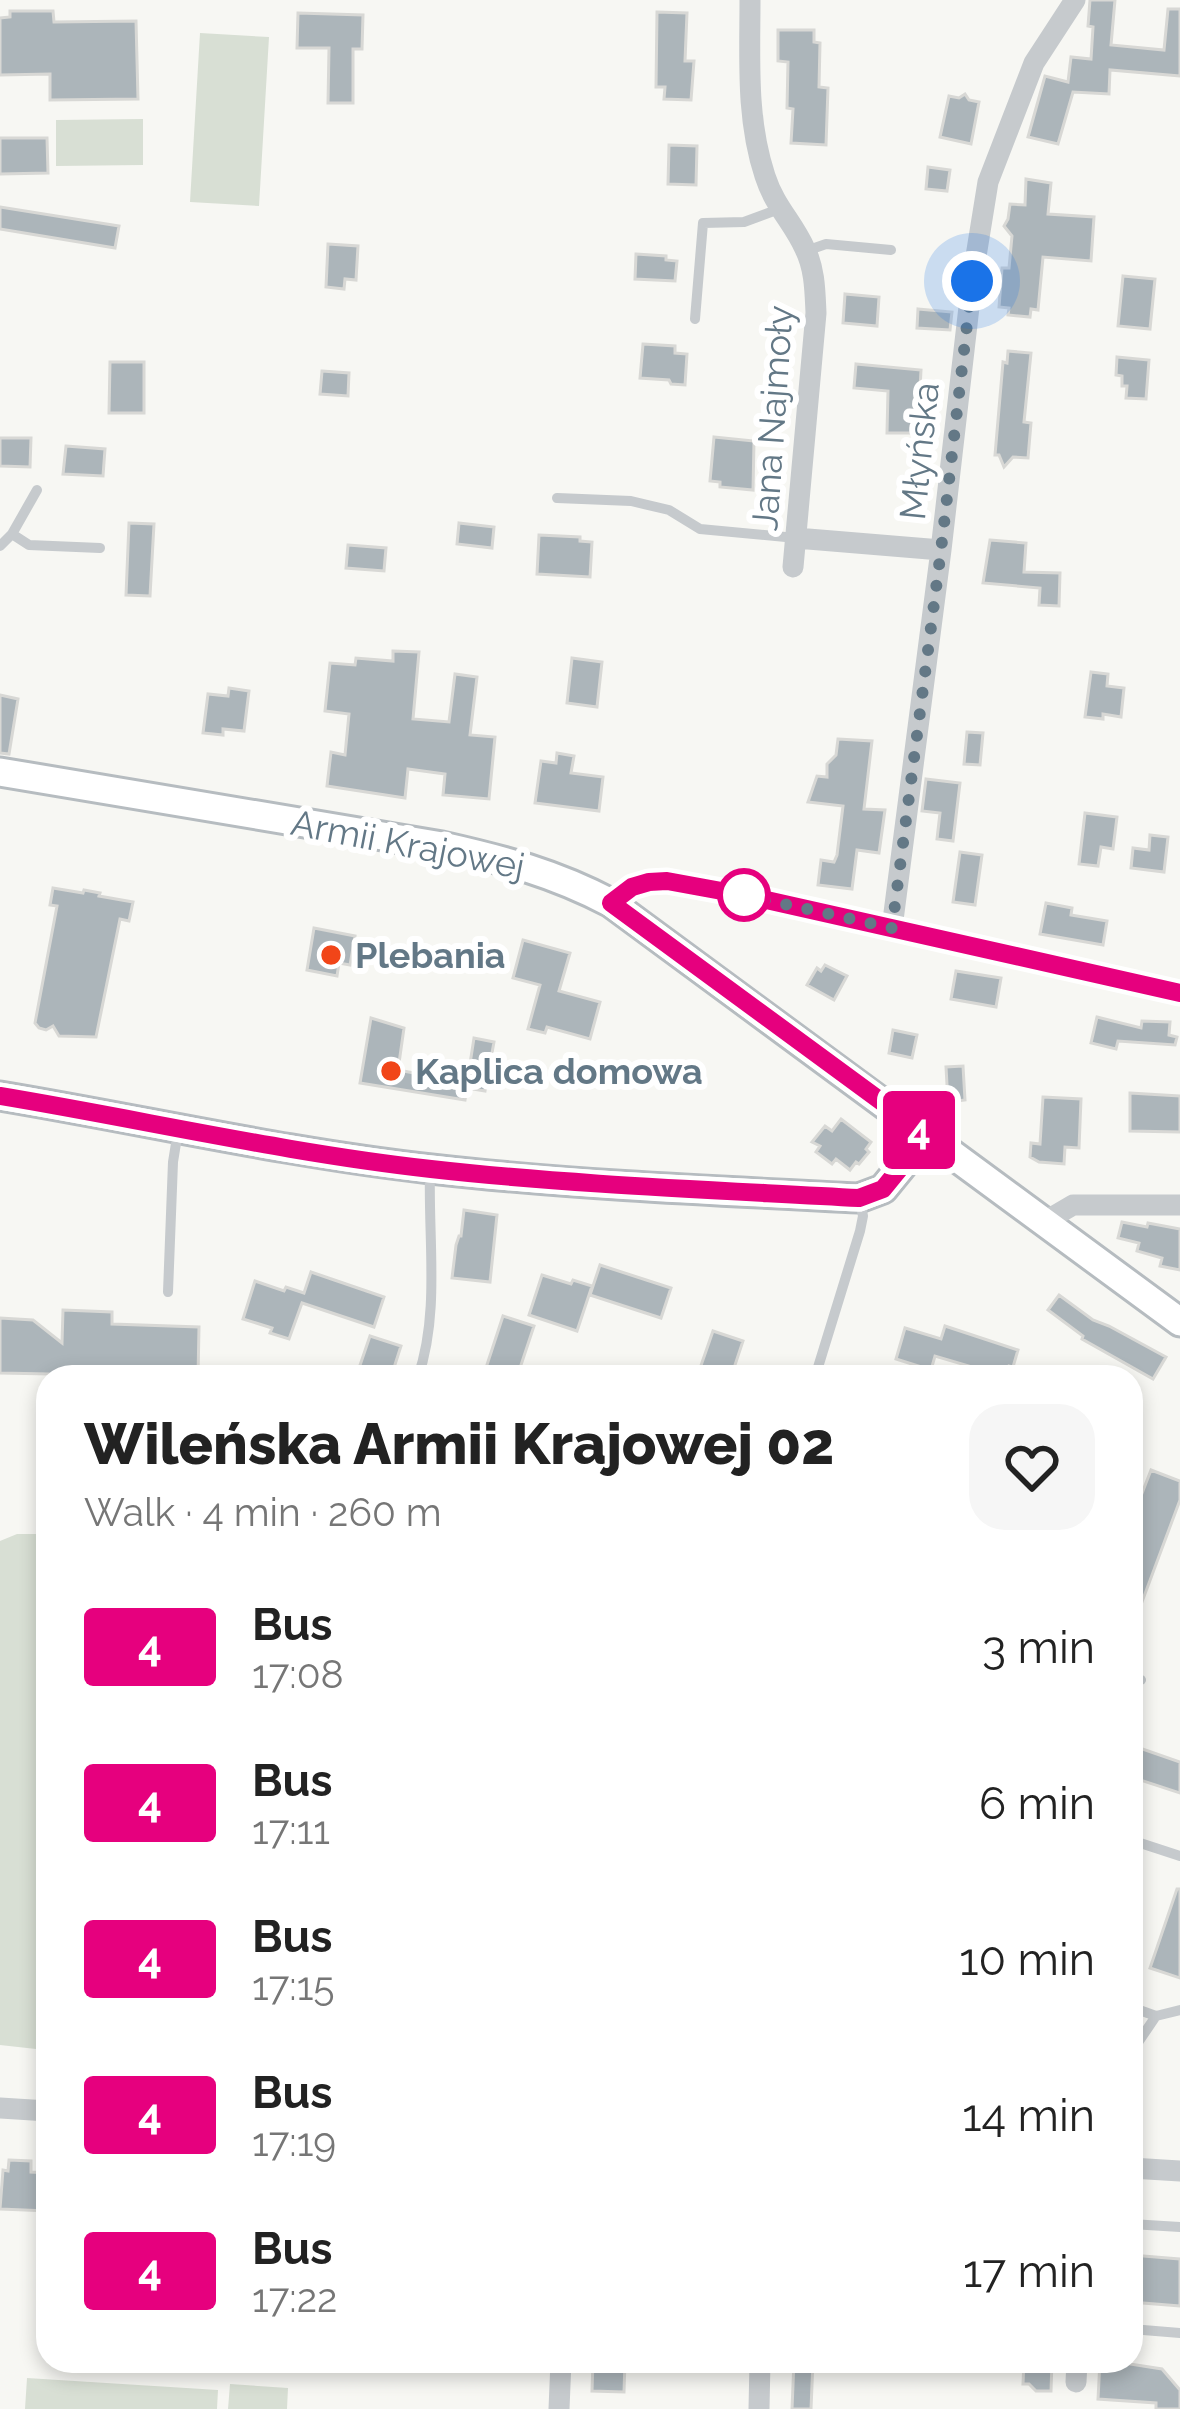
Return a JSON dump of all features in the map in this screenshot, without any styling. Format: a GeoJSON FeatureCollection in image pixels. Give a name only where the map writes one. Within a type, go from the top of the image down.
{"type":"FeatureCollection","features":[{"type":"Feature","properties":{"kind":"main road","name":"Armii Krajowej"},"geometry":{"type":"LineString","coordinates":[[0,772],[442,846],[543,872],[611,903],[1180,1322]]}},
{"type":"Feature","properties":{"kind":"main road"},"geometry":{"type":"LineString","coordinates":[[0,1096],[430,1169],[859,1198],[883,1189],[927,1135]]}},
{"type":"Feature","properties":{"kind":"street","name":"Jana Najmoły"},"geometry":{"type":"LineString","coordinates":[[750,0],[754,130],[767,182],[806,251],[814,280],[816,313],[794,566]]}},
{"type":"Feature","properties":{"kind":"street","name":"Młyńska"},"geometry":{"type":"LineString","coordinates":[[892,928],[988,182],[1034,63],[1075,0]]}},
{"type":"Feature","properties":{"kind":"street"},"geometry":{"type":"LineString","coordinates":[[796,538],[941,550]]}},
{"type":"Feature","properties":{"kind":"street"},"geometry":{"type":"LineString","coordinates":[[611,903],[632,887],[667,881],[1180,993]]}},
{"type":"Feature","properties":{"kind":"street"},"geometry":{"type":"LineString","coordinates":[[1044,1222],[1073,1204],[1180,1205]]}},
{"type":"Feature","properties":{"kind":"street"},"geometry":{"type":"LineString","coordinates":[[0,2108],[36,2110]]}},
{"type":"Feature","properties":{"kind":"street"},"geometry":{"type":"LineString","coordinates":[[1143,2169],[1180,2171]]}},
{"type":"Feature","properties":{"kind":"street"},"geometry":{"type":"LineString","coordinates":[[559,2409],[560,2373]]}},
{"type":"Feature","properties":{"kind":"street"},"geometry":{"type":"LineString","coordinates":[[759,2409],[760,2373]]}},
{"type":"Feature","properties":{"kind":"lane"},"geometry":{"type":"LineString","coordinates":[[695,319],[704,223],[744,222],[779,209]]}},
{"type":"Feature","properties":{"kind":"lane"},"geometry":{"type":"LineString","coordinates":[[806,251],[826,244],[891,250]]}},
{"type":"Feature","properties":{"kind":"lane"},"geometry":{"type":"LineString","coordinates":[[0,546],[37,490]]}},
{"type":"Feature","properties":{"kind":"lane"},"geometry":{"type":"LineString","coordinates":[[557,498],[631,501],[669,510],[700,529],[796,538]]}},
{"type":"Feature","properties":{"kind":"lane"},"geometry":{"type":"LineString","coordinates":[[0,517],[28,545],[100,548]]}},
{"type":"Feature","properties":{"kind":"lane"},"geometry":{"type":"LineString","coordinates":[[168,1292],[178,1128]]}},
{"type":"Feature","properties":{"kind":"lane"},"geometry":{"type":"LineString","coordinates":[[422,1365],[427,1352],[430,1169]]}},
{"type":"Feature","properties":{"kind":"lane"},"geometry":{"type":"LineString","coordinates":[[819,1365],[863,1216],[859,1198]]}},
{"type":"Feature","properties":{"kind":"lane"},"geometry":{"type":"LineString","coordinates":[[1143,1844],[1180,1856]]}},
{"type":"Feature","properties":{"kind":"lane"},"geometry":{"type":"LineString","coordinates":[[1143,2011],[1156,2016],[1180,2009]]}},
{"type":"Feature","properties":{"kind":"lane"},"geometry":{"type":"LineString","coordinates":[[1143,2035],[1156,2016]]}},
{"type":"Feature","properties":{"kind":"lane"},"geometry":{"type":"LineString","coordinates":[[1143,2225],[1180,2227]]}},
{"type":"Feature","properties":{"kind":"lane"},"geometry":{"type":"LineString","coordinates":[[1143,2330],[1180,2333]]}},
{"type":"Feature","properties":{"kind":"shaded area"},"geometry":{"type":"Polygon","coordinates":[[[200,33],[269,37],[259,206],[190,202],[200,33]]]}},
{"type":"Feature","properties":{"kind":"shaded area"},"geometry":{"type":"Polygon","coordinates":[[[143,119],[143,165],[56,166],[56,120],[143,119]]]}},
{"type":"Feature","properties":{"kind":"shaded area"},"geometry":{"type":"Polygon","coordinates":[[[17,1534],[36,1534],[36,2049],[0,2045],[0,1541],[17,1534]]]}},
{"type":"Feature","properties":{"kind":"shaded area"},"geometry":{"type":"Polygon","coordinates":[[[27,2378],[218,2390],[217,2409],[25,2409],[27,2378]]]}},
{"type":"Feature","properties":{"kind":"shaded area"},"geometry":{"type":"Polygon","coordinates":[[[230,2384],[288,2388],[287,2409],[228,2409],[230,2384]]]}},
{"type":"Feature","properties":{"kind":"building"},"geometry":{"type":"Polygon","coordinates":[[[1090,0],[1115,0],[1111,45],[1164,50],[1168,9],[1180,9],[1180,76],[1110,70],[1109,94],[1073,92],[1058,144],[1028,137],[1045,76],[1068,82],[1071,57],[1091,59],[1090,0]]]}},
{"type":"Feature","properties":{"kind":"building"},"geometry":{"type":"Polygon","coordinates":[[[10,11],[53,11],[54,22],[136,21],[138,99],[50,100],[50,74],[0,75],[0,18],[10,17],[10,11]]]}},
{"type":"Feature","properties":{"kind":"building"},"geometry":{"type":"Polygon","coordinates":[[[657,12],[687,13],[685,61],[694,61],[691,100],[664,99],[665,87],[656,87],[657,12]]]}},
{"type":"Feature","properties":{"kind":"building"},"geometry":{"type":"Polygon","coordinates":[[[298,13],[363,15],[362,49],[353,49],[353,103],[328,103],[329,48],[297,48],[298,13]]]}},
{"type":"Feature","properties":{"kind":"building"},"geometry":{"type":"Polygon","coordinates":[[[778,30],[814,30],[814,42],[820,43],[819,87],[828,88],[826,145],[791,143],[788,62],[778,61],[778,30]]]}},
{"type":"Feature","properties":{"kind":"building"},"geometry":{"type":"Polygon","coordinates":[[[965,94],[979,102],[971,144],[940,137],[949,96],[965,94]]]}},
{"type":"Feature","properties":{"kind":"building"},"geometry":{"type":"Polygon","coordinates":[[[0,138],[47,138],[48,173],[0,174],[0,138]]]}},
{"type":"Feature","properties":{"kind":"building"},"geometry":{"type":"Polygon","coordinates":[[[669,145],[697,146],[696,185],[668,184],[669,145]]]}},
{"type":"Feature","properties":{"kind":"building"},"geometry":{"type":"Polygon","coordinates":[[[928,167],[950,170],[947,191],[926,189],[928,167]]]}},
{"type":"Feature","properties":{"kind":"building"},"geometry":{"type":"Polygon","coordinates":[[[1026,179],[1051,183],[1048,214],[1094,217],[1091,261],[1043,257],[1038,310],[1031,309],[1030,317],[1008,315],[1009,308],[999,307],[1002,268],[1009,268],[1012,236],[1004,226],[1010,204],[1025,205],[1026,179]]]}},
{"type":"Feature","properties":{"kind":"building"},"geometry":{"type":"Polygon","coordinates":[[[0,207],[119,226],[115,248],[0,229],[0,207]]]}},
{"type":"Feature","properties":{"kind":"building"},"geometry":{"type":"Polygon","coordinates":[[[328,244],[358,246],[356,280],[345,279],[344,289],[326,287],[328,244]]]}},
{"type":"Feature","properties":{"kind":"building"},"geometry":{"type":"Polygon","coordinates":[[[636,254],[677,261],[675,281],[635,279],[636,254]]]}},
{"type":"Feature","properties":{"kind":"building"},"geometry":{"type":"Polygon","coordinates":[[[1123,276],[1155,279],[1150,329],[1118,326],[1123,276]]]}},
{"type":"Feature","properties":{"kind":"building"},"geometry":{"type":"Polygon","coordinates":[[[845,294],[879,297],[877,326],[843,323],[845,294]]]}},
{"type":"Feature","properties":{"kind":"building"},"geometry":{"type":"Polygon","coordinates":[[[918,309],[952,312],[950,330],[917,328],[918,309]]]}},
{"type":"Feature","properties":{"kind":"building"},"geometry":{"type":"Polygon","coordinates":[[[643,344],[675,346],[675,353],[687,354],[685,385],[640,378],[643,344]]]}},
{"type":"Feature","properties":{"kind":"building"},"geometry":{"type":"Polygon","coordinates":[[[1008,351],[1031,353],[1024,422],[1031,423],[1028,458],[1013,457],[1004,467],[995,455],[1008,351]]]}},
{"type":"Feature","properties":{"kind":"building"},"geometry":{"type":"Polygon","coordinates":[[[1117,357],[1149,360],[1146,399],[1126,398],[1127,386],[1116,375],[1117,357]]]}},
{"type":"Feature","properties":{"kind":"building"},"geometry":{"type":"Polygon","coordinates":[[[110,362],[144,362],[144,413],[109,413],[110,362]]]}},
{"type":"Feature","properties":{"kind":"building"},"geometry":{"type":"Polygon","coordinates":[[[856,364],[921,370],[925,421],[916,421],[916,433],[887,433],[888,391],[854,388],[856,364]]]}},
{"type":"Feature","properties":{"kind":"building"},"geometry":{"type":"Polygon","coordinates":[[[322,371],[349,373],[348,396],[320,394],[322,371]]]}},
{"type":"Feature","properties":{"kind":"building"},"geometry":{"type":"Polygon","coordinates":[[[714,437],[754,441],[753,490],[720,487],[720,482],[710,481],[714,437]]]}},
{"type":"Feature","properties":{"kind":"building"},"geometry":{"type":"Polygon","coordinates":[[[0,438],[31,438],[30,467],[0,466],[0,438]]]}},
{"type":"Feature","properties":{"kind":"building"},"geometry":{"type":"Polygon","coordinates":[[[66,446],[105,449],[103,476],[63,474],[66,446]]]}},
{"type":"Feature","properties":{"kind":"building"},"geometry":{"type":"Polygon","coordinates":[[[129,523],[154,524],[150,596],[126,595],[129,523]]]}},
{"type":"Feature","properties":{"kind":"building"},"geometry":{"type":"Polygon","coordinates":[[[459,523],[494,527],[492,548],[457,544],[459,523]]]}},
{"type":"Feature","properties":{"kind":"building"},"geometry":{"type":"Polygon","coordinates":[[[539,535],[592,542],[590,577],[537,574],[539,535]]]}},
{"type":"Feature","properties":{"kind":"building"},"geometry":{"type":"Polygon","coordinates":[[[990,540],[1026,543],[1024,572],[1060,573],[1059,606],[1039,605],[1040,588],[983,583],[990,540]]]}},
{"type":"Feature","properties":{"kind":"building"},"geometry":{"type":"Polygon","coordinates":[[[348,545],[386,548],[384,571],[346,568],[348,545]]]}},
{"type":"Feature","properties":{"kind":"building"},"geometry":{"type":"Polygon","coordinates":[[[393,651],[419,652],[413,719],[449,722],[455,674],[477,677],[470,735],[495,737],[489,799],[443,795],[445,774],[408,769],[405,798],[327,786],[331,752],[345,755],[349,714],[325,711],[330,663],[355,665],[356,658],[393,661],[393,651]]]}},
{"type":"Feature","properties":{"kind":"building"},"geometry":{"type":"Polygon","coordinates":[[[572,658],[602,662],[597,707],[567,703],[572,658]]]}},
{"type":"Feature","properties":{"kind":"building"},"geometry":{"type":"Polygon","coordinates":[[[1091,672],[1108,674],[1107,686],[1124,688],[1121,717],[1085,717],[1091,672]]]}},
{"type":"Feature","properties":{"kind":"building"},"geometry":{"type":"Polygon","coordinates":[[[229,688],[249,691],[244,731],[203,733],[208,694],[228,696],[229,688]]]}},
{"type":"Feature","properties":{"kind":"building"},"geometry":{"type":"Polygon","coordinates":[[[0,695],[18,699],[9,754],[0,753],[0,695]]]}},
{"type":"Feature","properties":{"kind":"building"},"geometry":{"type":"Polygon","coordinates":[[[967,732],[983,733],[980,765],[964,764],[967,732]]]}},
{"type":"Feature","properties":{"kind":"building"},"geometry":{"type":"Polygon","coordinates":[[[838,739],[872,741],[864,809],[885,810],[879,853],[857,850],[852,889],[818,885],[821,860],[834,862],[837,855],[843,806],[808,802],[817,776],[827,777],[827,764],[836,755],[838,739]]]}},
{"type":"Feature","properties":{"kind":"building"},"geometry":{"type":"Polygon","coordinates":[[[557,753],[574,756],[571,773],[603,777],[599,811],[535,803],[541,761],[556,763],[557,753]]]}},
{"type":"Feature","properties":{"kind":"building"},"geometry":{"type":"Polygon","coordinates":[[[926,779],[960,783],[953,841],[937,839],[940,813],[922,811],[926,779]]]}},
{"type":"Feature","properties":{"kind":"building"},"geometry":{"type":"Polygon","coordinates":[[[1085,813],[1117,817],[1113,849],[1101,847],[1098,866],[1079,864],[1085,813]]]}},
{"type":"Feature","properties":{"kind":"building"},"geometry":{"type":"Polygon","coordinates":[[[1150,835],[1168,837],[1164,872],[1131,868],[1133,848],[1149,850],[1150,835]]]}},
{"type":"Feature","properties":{"kind":"building"},"geometry":{"type":"Polygon","coordinates":[[[960,852],[982,855],[975,905],[953,902],[960,852]]]}},
{"type":"Feature","properties":{"kind":"building"},"geometry":{"type":"Polygon","coordinates":[[[53,888],[133,902],[129,921],[120,919],[96,1037],[59,1036],[53,1026],[46,1030],[35,1023],[57,906],[50,905],[53,888]]]}},
{"type":"Feature","properties":{"kind":"building"},"geometry":{"type":"Polygon","coordinates":[[[1046,903],[1072,908],[1071,915],[1107,921],[1103,945],[1040,934],[1046,903]]]}},
{"type":"Feature","properties":{"kind":"building","name":"Plebania"},"geometry":{"type":"Polygon","coordinates":[[[314,928],[355,936],[350,965],[339,963],[337,976],[307,970],[314,928]]]}},
{"type":"Feature","properties":{"kind":"building"},"geometry":{"type":"Polygon","coordinates":[[[523,940],[570,953],[559,991],[600,1002],[590,1039],[547,1027],[545,1033],[528,1029],[540,985],[513,978],[523,940]]]}},
{"type":"Feature","properties":{"kind":"building"},"geometry":{"type":"Polygon","coordinates":[[[825,965],[847,976],[834,1000],[807,985],[817,968],[821,971],[825,965]]]}},
{"type":"Feature","properties":{"kind":"building"},"geometry":{"type":"Polygon","coordinates":[[[956,971],[1001,978],[996,1007],[951,999],[956,971]]]}},
{"type":"Feature","properties":{"kind":"building"},"geometry":{"type":"Polygon","coordinates":[[[1097,1017],[1141,1028],[1142,1021],[1170,1022],[1169,1035],[1177,1037],[1175,1045],[1118,1041],[1116,1049],[1091,1043],[1097,1017]]]}},
{"type":"Feature","properties":{"kind":"building"},"geometry":{"type":"Polygon","coordinates":[[[371,1018],[404,1028],[398,1070],[467,1083],[474,1038],[494,1042],[485,1091],[467,1088],[465,1100],[360,1083],[371,1018]]]}},
{"type":"Feature","properties":{"kind":"building"},"geometry":{"type":"Polygon","coordinates":[[[893,1030],[917,1035],[912,1058],[889,1053],[893,1030]]]}},
{"type":"Feature","properties":{"kind":"building"},"geometry":{"type":"Polygon","coordinates":[[[963,1066],[965,1100],[948,1102],[946,1067],[963,1066]]]}},
{"type":"Feature","properties":{"kind":"building"},"geometry":{"type":"Polygon","coordinates":[[[1130,1093],[1180,1096],[1180,1132],[1130,1131],[1130,1093]]]}},
{"type":"Feature","properties":{"kind":"building"},"geometry":{"type":"Polygon","coordinates":[[[1043,1097],[1081,1099],[1079,1148],[1065,1147],[1064,1164],[1030,1157],[1031,1143],[1040,1144],[1043,1097]]]}},
{"type":"Feature","properties":{"kind":"building"},"geometry":{"type":"Polygon","coordinates":[[[841,1119],[871,1142],[869,1152],[850,1170],[836,1159],[832,1164],[816,1152],[820,1146],[812,1142],[825,1126],[832,1131],[841,1119]]]}},
{"type":"Feature","properties":{"kind":"building"},"geometry":{"type":"Polygon","coordinates":[[[464,1210],[497,1215],[490,1282],[452,1278],[464,1210]]]}},
{"type":"Feature","properties":{"kind":"building"},"geometry":{"type":"Polygon","coordinates":[[[1122,1222],[1180,1229],[1180,1270],[1160,1266],[1162,1258],[1137,1251],[1139,1243],[1118,1238],[1122,1222]]]}},
{"type":"Feature","properties":{"kind":"building"},"geometry":{"type":"Polygon","coordinates":[[[600,1265],[671,1288],[661,1318],[590,1295],[600,1265]]]}},
{"type":"Feature","properties":{"kind":"building"},"geometry":{"type":"Polygon","coordinates":[[[311,1272],[384,1297],[374,1327],[302,1303],[289,1339],[243,1319],[255,1281],[304,1293],[311,1272]]]}},
{"type":"Feature","properties":{"kind":"building"},"geometry":{"type":"Polygon","coordinates":[[[542,1275],[592,1286],[577,1331],[529,1315],[542,1275]]]}},
{"type":"Feature","properties":{"kind":"building"},"geometry":{"type":"Polygon","coordinates":[[[1059,1295],[1093,1320],[1166,1357],[1153,1379],[1143,1373],[1143,1365],[1128,1365],[1082,1339],[1048,1310],[1059,1295]]]}},
{"type":"Feature","properties":{"kind":"building"},"geometry":{"type":"Polygon","coordinates":[[[63,1310],[112,1312],[112,1324],[199,1327],[198,1365],[36,1365],[36,1374],[0,1373],[0,1318],[33,1320],[62,1343],[63,1310]]]}},
{"type":"Feature","properties":{"kind":"building"},"geometry":{"type":"Polygon","coordinates":[[[503,1316],[534,1326],[521,1365],[487,1365],[503,1316]]]}},
{"type":"Feature","properties":{"kind":"building"},"geometry":{"type":"Polygon","coordinates":[[[945,1326],[1018,1350],[1014,1365],[965,1365],[935,1356],[932,1365],[915,1365],[896,1359],[905,1328],[941,1339],[945,1326]]]}},
{"type":"Feature","properties":{"kind":"building"},"geometry":{"type":"Polygon","coordinates":[[[713,1331],[743,1341],[735,1365],[701,1365],[713,1331]]]}},
{"type":"Feature","properties":{"kind":"building"},"geometry":{"type":"Polygon","coordinates":[[[370,1336],[401,1346],[395,1365],[360,1365],[370,1336]]]}},
{"type":"Feature","properties":{"kind":"building"},"geometry":{"type":"Polygon","coordinates":[[[1151,1470],[1180,1481],[1180,1500],[1143,1599],[1143,1491],[1151,1470]]]}},
{"type":"Feature","properties":{"kind":"building"},"geometry":{"type":"Polygon","coordinates":[[[1143,1749],[1180,1762],[1180,1793],[1143,1781],[1143,1749]]]}},
{"type":"Feature","properties":{"kind":"building"},"geometry":{"type":"Polygon","coordinates":[[[1180,1889],[1180,1978],[1150,1968],[1180,1889]]]}},
{"type":"Feature","properties":{"kind":"building"},"geometry":{"type":"Polygon","coordinates":[[[9,2160],[31,2161],[31,2172],[36,2172],[36,2210],[0,2209],[3,2170],[8,2171],[9,2160]]]}},
{"type":"Feature","properties":{"kind":"building"},"geometry":{"type":"Polygon","coordinates":[[[1143,2256],[1180,2259],[1180,2306],[1143,2303],[1143,2256]]]}},
{"type":"Feature","properties":{"kind":"building"},"geometry":{"type":"Polygon","coordinates":[[[1143,2366],[1162,2369],[1180,2390],[1180,2409],[1156,2409],[1156,2403],[1098,2399],[1099,2373],[1143,2373],[1143,2366]]]}},
{"type":"Feature","properties":{"kind":"building"},"geometry":{"type":"Polygon","coordinates":[[[593,2373],[625,2373],[624,2392],[592,2391],[593,2373]]]}},
{"type":"Feature","properties":{"kind":"building"},"geometry":{"type":"Polygon","coordinates":[[[794,2373],[812,2373],[811,2409],[792,2409],[794,2373]]]}},
{"type":"Feature","properties":{"kind":"building"},"geometry":{"type":"Polygon","coordinates":[[[1023,2373],[1052,2373],[1051,2391],[1036,2391],[1023,2384],[1023,2373]]]}},
{"type":"Feature","properties":{"kind":"bus line","name":"4"},"geometry":{"type":"LineString","coordinates":[[0,1096],[430,1169],[859,1198],[883,1189],[927,1135],[611,903],[632,887],[667,881],[1180,993]]}},
{"type":"Feature","properties":{"kind":"place","name":"Plebania"},"geometry":{"type":"Point","coordinates":[331,955]}},
{"type":"Feature","properties":{"kind":"place","name":"Kaplica domowa"},"geometry":{"type":"Point","coordinates":[391,1071]}},
{"type":"Feature","properties":{"kind":"route"},"geometry":{"type":"LineString","coordinates":[[744,895],[892,928],[972,281]]}}]}
